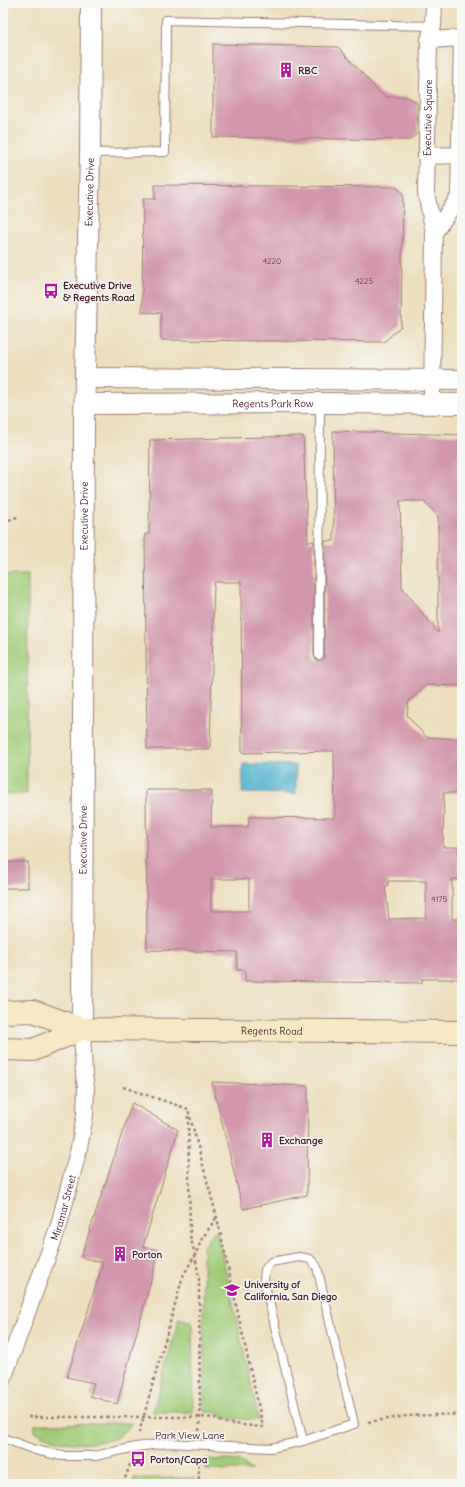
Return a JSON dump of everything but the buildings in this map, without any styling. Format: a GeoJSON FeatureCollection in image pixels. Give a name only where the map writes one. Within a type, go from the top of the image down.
{"type":"FeatureCollection","features":[{"type":"Feature","properties":{"kind":"main road","name":"Regents Road"},"geometry":{"type":"LineString","coordinates":[[3,1012],[33,1011],[82,1029],[462,1032]]}},
{"type":"Feature","properties":{"kind":"main road","name":"Regents Road"},"geometry":{"type":"LineString","coordinates":[[3,1049],[33,1050],[82,1029]]}},
{"type":"Feature","properties":{"kind":"street","name":"Executive Drive"},"geometry":{"type":"LineString","coordinates":[[82,1029],[85,378],[90,153],[91,3]]}},
{"type":"Feature","properties":{"kind":"street","name":"Executive Square"},"geometry":{"type":"LineString","coordinates":[[432,403],[434,233],[426,193],[426,156],[431,33],[434,3]]}},
{"type":"Feature","properties":{"kind":"street"},"geometry":{"type":"LineString","coordinates":[[431,33],[462,38],[459,197],[434,233]]}},
{"type":"Feature","properties":{"kind":"street"},"geometry":{"type":"LineString","coordinates":[[426,156],[460,155]]}},
{"type":"Feature","properties":{"kind":"street"},"geometry":{"type":"LineString","coordinates":[[85,378],[462,380]]}},
{"type":"Feature","properties":{"kind":"street","name":"Regents Park Row"},"geometry":{"type":"LineString","coordinates":[[85,404],[462,404]]}},
{"type":"Feature","properties":{"kind":"street","name":"Miramar Street"},"geometry":{"type":"LineString","coordinates":[[3,1379],[58,1225],[79,1148],[85,1115],[86,1087],[82,1029]]}},
{"type":"Feature","properties":{"kind":"lane"},"geometry":{"type":"LineString","coordinates":[[90,153],[165,152],[166,20],[431,33]]}},
{"type":"Feature","properties":{"kind":"lane"},"geometry":{"type":"LineString","coordinates":[[319,655],[320,403]]}},
{"type":"Feature","properties":{"kind":"lane"},"geometry":{"type":"LineString","coordinates":[[303,1441],[264,1281],[265,1270],[272,1262],[299,1256],[310,1259],[317,1267],[354,1424]]}},
{"type":"Feature","properties":{"kind":"lane","name":"Park View Lane"},"geometry":{"type":"LineString","coordinates":[[3,1438],[35,1450],[62,1456],[94,1456],[136,1447],[167,1443],[271,1448],[303,1441],[354,1424]]}},
{"type":"Feature","properties":{"kind":"path"},"geometry":{"type":"LineString","coordinates":[[3,522],[20,516]]}},
{"type":"Feature","properties":{"kind":"path"},"geometry":{"type":"LineString","coordinates":[[123,1087],[188,1109]]}},
{"type":"Feature","properties":{"kind":"path"},"geometry":{"type":"LineString","coordinates":[[28,1417],[200,1417],[215,1418],[224,1423],[263,1427],[217,1218],[188,1109]]}},
{"type":"Feature","properties":{"kind":"path"},"geometry":{"type":"LineString","coordinates":[[188,1109],[190,1235],[199,1279],[200,1417],[198,1431]]}},
{"type":"Feature","properties":{"kind":"path"},"geometry":{"type":"LineString","coordinates":[[139,1434],[183,1276],[202,1239],[217,1218]]}},
{"type":"Feature","properties":{"kind":"path"},"geometry":{"type":"LineString","coordinates":[[354,1424],[407,1416],[462,1414]]}},
{"type":"Feature","properties":{"kind":"path"},"geometry":{"type":"LineString","coordinates":[[198,1457],[199,1484]]}},
{"type":"Feature","properties":{"kind":"path"},"geometry":{"type":"LineString","coordinates":[[123,1484],[131,1462]]}},
{"type":"Feature","properties":{"kind":"green space"},"geometry":{"type":"Polygon","coordinates":[[[3,575],[28,575],[27,794],[3,794],[3,575]]]}},
{"type":"Feature","properties":{"kind":"green space"},"geometry":{"type":"Polygon","coordinates":[[[214,1231],[217,1232],[259,1420],[225,1418],[214,1412],[204,1412],[203,1247],[214,1231]]]}},
{"type":"Feature","properties":{"kind":"green space"},"geometry":{"type":"Polygon","coordinates":[[[179,1318],[192,1322],[193,1412],[153,1412],[179,1318]]]}},
{"type":"Feature","properties":{"kind":"green space"},"geometry":{"type":"Polygon","coordinates":[[[132,1423],[112,1440],[86,1443],[60,1441],[35,1431],[35,1424],[132,1423]]]}},
{"type":"Feature","properties":{"kind":"green space"},"geometry":{"type":"Polygon","coordinates":[[[205,1459],[240,1461],[252,1470],[205,1470],[205,1459]]]}},
{"type":"Feature","properties":{"kind":"green space"},"geometry":{"type":"Polygon","coordinates":[[[134,1478],[195,1478],[195,1484],[133,1484],[134,1478]]]}},
{"type":"Feature","properties":{"kind":"water"},"geometry":{"type":"Polygon","coordinates":[[[243,764],[296,765],[296,794],[242,793],[243,764]]]}},
{"type":"Feature","properties":{"kind":"place","name":"RBC"},"geometry":{"type":"Point","coordinates":[286,70]}},
{"type":"Feature","properties":{"kind":"place","name":"Executive Drive & Regents Road"},"geometry":{"type":"Point","coordinates":[51,291]}},
{"type":"Feature","properties":{"kind":"place","name":"Exchange"},"geometry":{"type":"Point","coordinates":[267,1140]}},
{"type":"Feature","properties":{"kind":"place","name":"Porton"},"geometry":{"type":"Point","coordinates":[120,1254]}},
{"type":"Feature","properties":{"kind":"place","name":"University of California, San Diego"},"geometry":{"type":"Point","coordinates":[232,1290]}},
{"type":"Feature","properties":{"kind":"place","name":"Porton/Capa"},"geometry":{"type":"Point","coordinates":[138,1459]}}]}
